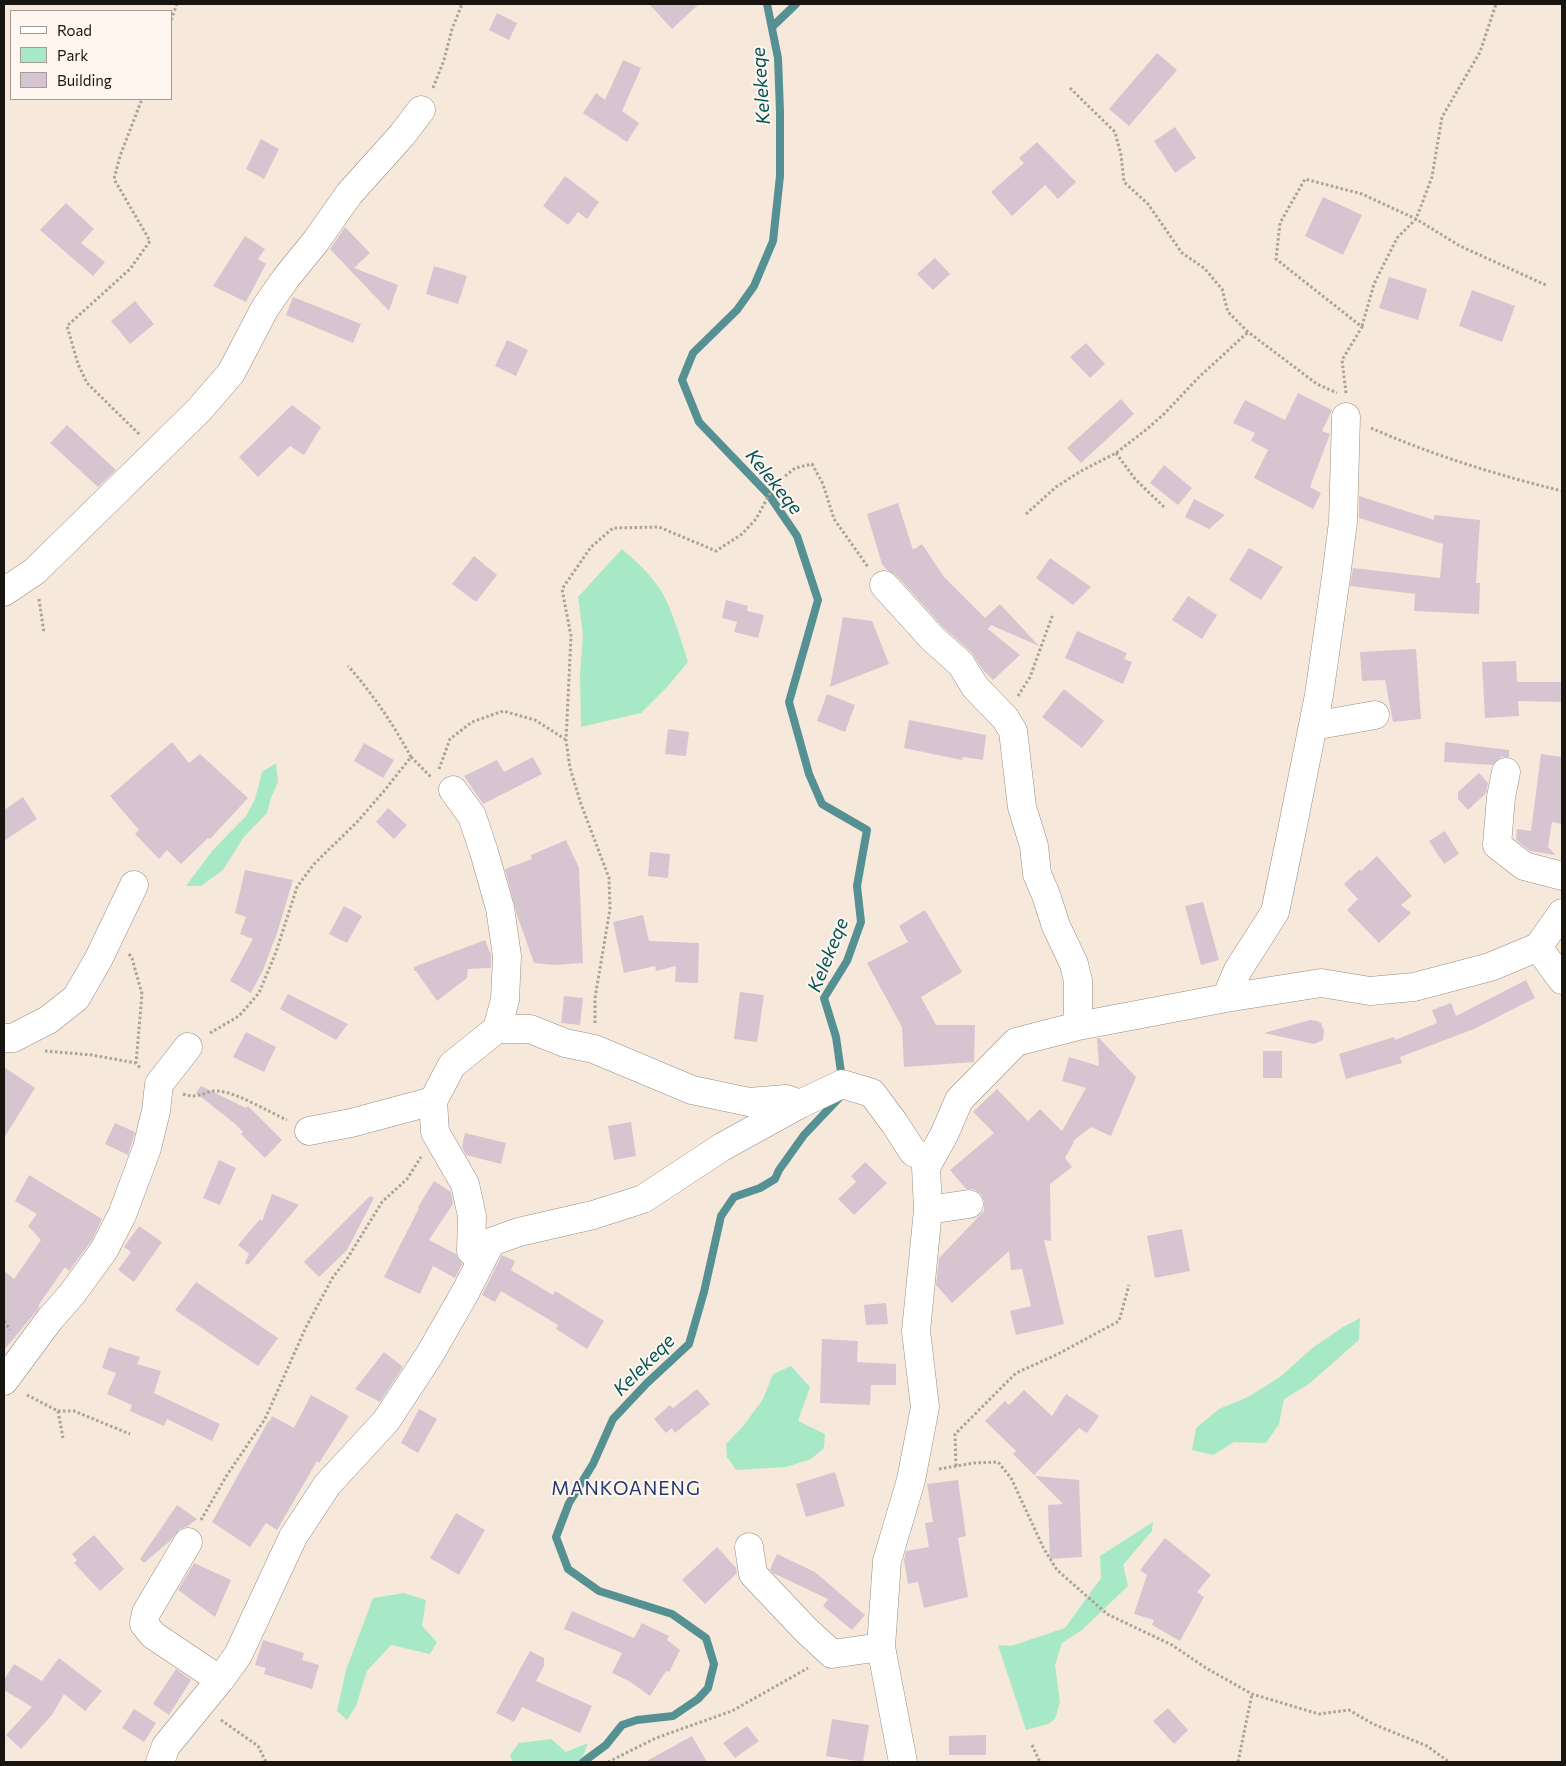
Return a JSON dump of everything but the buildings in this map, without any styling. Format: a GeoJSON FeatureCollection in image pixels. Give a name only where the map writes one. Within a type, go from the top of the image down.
{"type":"FeatureCollection","features":[{"type":"Feature","properties":{"kind":"street"},"geometry":{"type":"LineString","coordinates":[[4,592],[35,571],[199,410],[231,373],[265,308],[286,278],[316,241],[349,194],[402,135],[421,110]]}},
{"type":"Feature","properties":{"kind":"street"},"geometry":{"type":"LineString","coordinates":[[1226,998],[1238,970],[1275,912],[1319,695],[1343,522],[1346,417]]}},
{"type":"Feature","properties":{"kind":"street"},"geometry":{"type":"LineString","coordinates":[[884,585],[932,638],[961,664],[975,688],[1005,718],[1013,731],[1022,807],[1034,846],[1037,874],[1056,926],[1074,964],[1078,981],[1078,1026]]}},
{"type":"Feature","properties":{"kind":"street"},"geometry":{"type":"LineString","coordinates":[[1313,726],[1375,715]]}},
{"type":"Feature","properties":{"kind":"street"},"geometry":{"type":"LineString","coordinates":[[1506,772],[1501,797],[1497,845],[1524,866],[1562,876]]}},
{"type":"Feature","properties":{"kind":"street"},"geometry":{"type":"LineString","coordinates":[[443,785],[472,816],[500,908],[507,956],[505,1000],[497,1029],[452,1065],[433,1101],[435,1132],[465,1184],[472,1216],[471,1251],[487,1251]]}},
{"type":"Feature","properties":{"kind":"street"},"geometry":{"type":"LineString","coordinates":[[8,1038],[48,1020],[76,998],[98,960],[134,885]]}},
{"type":"Feature","properties":{"kind":"street"},"geometry":{"type":"LineString","coordinates":[[903,1762],[881,1647],[887,1561],[911,1480],[925,1407],[916,1331],[928,1210],[926,1167],[944,1135],[959,1100],[1016,1042],[1078,1026],[1226,998],[1321,983],[1370,991],[1414,987],[1490,967],[1538,947],[1562,913]]}},
{"type":"Feature","properties":{"kind":"street"},"geometry":{"type":"LineString","coordinates":[[1538,947],[1562,980]]}},
{"type":"Feature","properties":{"kind":"street"},"geometry":{"type":"LineString","coordinates":[[497,1029],[530,1029],[565,1043],[594,1049],[692,1090],[749,1102],[786,1099],[800,1104]]}},
{"type":"Feature","properties":{"kind":"street"},"geometry":{"type":"LineString","coordinates":[[12,1386],[50,1319],[72,1294],[104,1250],[122,1215],[147,1148],[156,1110],[159,1084],[188,1046]]}},
{"type":"Feature","properties":{"kind":"street"},"geometry":{"type":"LineString","coordinates":[[160,1762],[166,1746],[238,1655],[293,1537],[328,1485],[386,1422],[430,1354],[487,1251],[519,1232],[593,1215],[644,1199],[722,1147],[800,1104],[842,1084],[872,1093],[913,1152],[930,1160]]}},
{"type":"Feature","properties":{"kind":"street"},"geometry":{"type":"LineString","coordinates":[[309,1131],[351,1123],[433,1101]]}},
{"type":"Feature","properties":{"kind":"street"},"geometry":{"type":"LineString","coordinates":[[928,1210],[969,1204]]}},
{"type":"Feature","properties":{"kind":"street"},"geometry":{"type":"LineString","coordinates":[[188,1542],[146,1613],[144,1624],[153,1636],[220,1680]]}},
{"type":"Feature","properties":{"kind":"street"},"geometry":{"type":"LineString","coordinates":[[749,1547],[753,1574],[806,1630],[832,1654],[881,1647]]}},
{"type":"Feature","properties":{"kind":"path"},"geometry":{"type":"LineString","coordinates":[[172,18],[178,4]]}},
{"type":"Feature","properties":{"kind":"path"},"geometry":{"type":"LineString","coordinates":[[421,110],[444,60],[452,29],[462,4]]}},
{"type":"Feature","properties":{"kind":"path"},"geometry":{"type":"LineString","coordinates":[[1070,88],[1114,132],[1121,155],[1124,182],[1148,204],[1182,253],[1204,268],[1222,289],[1228,312],[1248,332],[1317,384],[1346,397],[1342,360],[1362,327],[1374,284],[1397,238],[1416,219],[1432,177],[1442,116],[1480,52],[1496,4]]}},
{"type":"Feature","properties":{"kind":"path"},"geometry":{"type":"LineString","coordinates":[[142,100],[120,156],[114,179],[150,241],[130,269],[67,326],[78,364],[87,383],[156,451]]}},
{"type":"Feature","properties":{"kind":"path"},"geometry":{"type":"LineString","coordinates":[[1362,327],[1276,259],[1280,223],[1305,179],[1362,194],[1416,219],[1460,246],[1548,286]]}},
{"type":"Feature","properties":{"kind":"path"},"geometry":{"type":"LineString","coordinates":[[1026,514],[1056,487],[1116,453],[1159,418],[1198,378],[1248,332]]}},
{"type":"Feature","properties":{"kind":"path"},"geometry":{"type":"LineString","coordinates":[[1346,417],[1458,462],[1562,491]]}},
{"type":"Feature","properties":{"kind":"path"},"geometry":{"type":"LineString","coordinates":[[1116,453],[1135,479],[1164,506]]}},
{"type":"Feature","properties":{"kind":"path"},"geometry":{"type":"LineString","coordinates":[[594,1049],[595,998],[610,909],[610,878],[581,804],[570,768],[566,740],[570,636],[562,589],[591,547],[613,528],[659,527],[716,551],[742,534],[756,519],[769,495],[783,478],[795,468],[812,464],[823,484],[834,518],[865,563],[884,585]]}},
{"type":"Feature","properties":{"kind":"path"},"geometry":{"type":"LineString","coordinates":[[1005,718],[1030,677],[1054,614]]}},
{"type":"Feature","properties":{"kind":"path"},"geometry":{"type":"LineString","coordinates":[[188,1046],[239,1016],[258,993],[276,952],[297,887],[314,864],[358,821],[411,757],[396,728],[374,696],[348,666]]}},
{"type":"Feature","properties":{"kind":"path"},"geometry":{"type":"LineString","coordinates":[[443,785],[450,739],[472,722],[503,711],[535,720],[566,740]]}},
{"type":"Feature","properties":{"kind":"path"},"geometry":{"type":"LineString","coordinates":[[8,1038],[26,1047],[52,1052],[92,1054],[136,1063]]}},
{"type":"Feature","properties":{"kind":"path"},"geometry":{"type":"LineString","coordinates":[[188,1542],[227,1475],[265,1419],[306,1327],[333,1276],[347,1259],[382,1202],[407,1179],[435,1132]]}},
{"type":"Feature","properties":{"kind":"path"},"geometry":{"type":"LineString","coordinates":[[956,1466],[955,1434],[1016,1373],[1058,1354],[1119,1321],[1129,1285]]}},
{"type":"Feature","properties":{"kind":"path"},"geometry":{"type":"LineString","coordinates":[[12,1386],[58,1411],[74,1412],[130,1434]]}},
{"type":"Feature","properties":{"kind":"path"},"geometry":{"type":"LineString","coordinates":[[58,1411],[63,1438]]}},
{"type":"Feature","properties":{"kind":"path"},"geometry":{"type":"LineString","coordinates":[[911,1480],[944,1467],[998,1462],[1011,1478],[1044,1549],[1057,1570],[1107,1614],[1172,1645],[1206,1668],[1252,1694],[1319,1714],[1349,1710],[1373,1724],[1427,1746],[1449,1762]]}},
{"type":"Feature","properties":{"kind":"path"},"geometry":{"type":"LineString","coordinates":[[608,1762],[656,1738],[732,1711],[832,1654]]}},
{"type":"Feature","properties":{"kind":"path"},"geometry":{"type":"LineString","coordinates":[[1238,1762],[1252,1694]]}},
{"type":"Feature","properties":{"kind":"path"},"geometry":{"type":"LineString","coordinates":[[200,1705],[258,1746],[266,1762]]}},
{"type":"Feature","properties":{"kind":"path"},"geometry":{"type":"LineString","coordinates":[[1032,1744],[1040,1762]]}},
{"type":"Feature","properties":{"kind":"green space"},"geometry":{"type":"Polygon","coordinates":[[[622,549],[660,589],[672,615],[688,662],[641,713],[581,727],[580,674],[583,635],[578,597],[622,549]]]}},
{"type":"Feature","properties":{"kind":"green space"},"geometry":{"type":"Polygon","coordinates":[[[276,763],[278,782],[267,813],[243,838],[223,870],[201,886],[186,886],[212,851],[246,816],[255,799],[262,772],[276,763]]]}},
{"type":"Feature","properties":{"kind":"green space"},"geometry":{"type":"Polygon","coordinates":[[[1360,1318],[1359,1340],[1309,1384],[1284,1399],[1279,1424],[1266,1443],[1234,1442],[1213,1455],[1192,1450],[1196,1428],[1219,1409],[1248,1397],[1280,1377],[1311,1349],[1360,1318]]]}},
{"type":"Feature","properties":{"kind":"green space"},"geometry":{"type":"Polygon","coordinates":[[[791,1366],[810,1387],[798,1421],[825,1434],[824,1448],[811,1459],[786,1467],[736,1470],[727,1457],[726,1444],[744,1425],[763,1399],[773,1374],[791,1366]]]}},
{"type":"Feature","properties":{"kind":"green space"},"geometry":{"type":"Polygon","coordinates":[[[1153,1522],[1152,1531],[1123,1565],[1128,1586],[1082,1630],[1062,1643],[1055,1665],[1060,1702],[1055,1719],[1048,1724],[1026,1730],[998,1645],[1011,1646],[1065,1628],[1101,1578],[1100,1556],[1153,1522]]]}},
{"type":"Feature","properties":{"kind":"green space"},"geometry":{"type":"Polygon","coordinates":[[[404,1593],[426,1600],[422,1626],[437,1642],[430,1654],[391,1645],[367,1671],[356,1706],[347,1720],[337,1711],[346,1670],[373,1598],[404,1593]]]}},
{"type":"Feature","properties":{"kind":"green space"},"geometry":{"type":"Polygon","coordinates":[[[551,1739],[566,1752],[588,1743],[584,1754],[578,1762],[512,1762],[510,1755],[519,1743],[551,1739]]]}},
{"type":"Feature","properties":{"kind":"waterway","name":"Kelekeqe"},"geometry":{"type":"LineString","coordinates":[[767,4],[778,58],[780,112],[780,176],[773,241],[754,286],[737,310],[693,353],[682,380],[699,422],[769,495],[797,536],[818,600],[789,702],[809,774],[822,804],[867,830],[857,886],[861,922],[847,961],[824,998],[836,1037],[842,1079]]}},
{"type":"Feature","properties":{"kind":"waterway","name":"Kelekeqe"},"geometry":{"type":"LineString","coordinates":[[772,27],[796,4]]}},
{"type":"Feature","properties":{"kind":"waterway","name":"Kelekeqe"},"geometry":{"type":"LineString","coordinates":[[583,1762],[606,1745],[622,1725],[637,1720],[673,1716],[698,1699],[708,1688],[714,1664],[706,1638],[672,1614],[599,1591],[568,1569],[556,1537],[569,1503],[593,1464],[613,1419],[647,1383],[689,1344],[704,1292],[721,1216],[734,1197],[760,1188],[775,1179],[779,1170],[804,1135],[841,1096]]}},
{"type":"Feature","properties":{"kind":"district","name":"MANKOANENG"},"geometry":{"type":"Point","coordinates":[626,1489]}}]}
